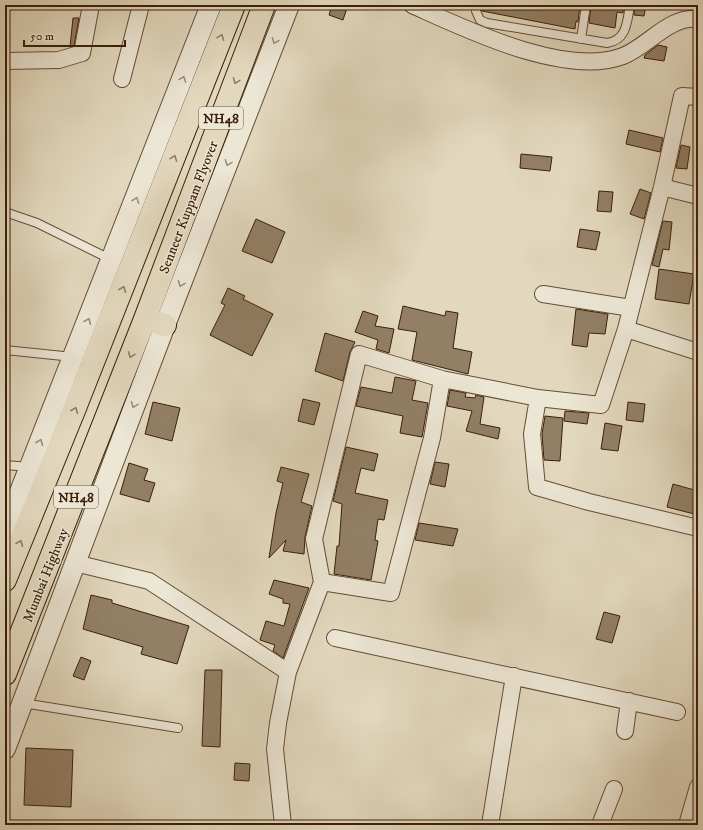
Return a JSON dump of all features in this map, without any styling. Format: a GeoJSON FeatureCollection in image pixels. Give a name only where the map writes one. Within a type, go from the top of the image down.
{"type":"FeatureCollection","features":[{"type":"Feature","properties":{"kind":"highway","name":"NH48"},"geometry":{"type":"LineString","coordinates":[[5,580],[122,263],[150,220],[234,5]]}},
{"type":"Feature","properties":{"kind":"highway","name":"Senneer Kuppam Flyover"},"geometry":{"type":"LineString","coordinates":[[155,322],[155,292],[264,5]]}},
{"type":"Feature","properties":{"kind":"highway","name":"Mumbai Highway"},"geometry":{"type":"LineString","coordinates":[[5,674],[155,322]]}},
{"type":"Feature","properties":{"kind":"street"},"geometry":{"type":"LineString","coordinates":[[5,61],[59,60],[82,54],[91,5]]}},
{"type":"Feature","properties":{"kind":"street"},"geometry":{"type":"LineString","coordinates":[[122,79],[141,5]]}},
{"type":"Feature","properties":{"kind":"street"},"geometry":{"type":"LineString","coordinates":[[5,530],[74,357],[122,263],[211,5]]}},
{"type":"Feature","properties":{"kind":"street"},"geometry":{"type":"LineString","coordinates":[[5,749],[75,563],[155,322],[289,5]]}},
{"type":"Feature","properties":{"kind":"street"},"geometry":{"type":"LineString","coordinates":[[412,5],[472,32],[547,57],[574,62],[602,61],[624,56],[675,24],[691,18],[698,20]]}},
{"type":"Feature","properties":{"kind":"street"},"geometry":{"type":"LineString","coordinates":[[283,825],[275,749],[278,723],[288,672],[322,582],[314,539],[359,354],[442,379],[538,398],[601,405],[626,329],[662,187],[682,96],[698,98]]}},
{"type":"Feature","properties":{"kind":"street"},"geometry":{"type":"LineString","coordinates":[[662,187],[698,196]]}},
{"type":"Feature","properties":{"kind":"street"},"geometry":{"type":"LineString","coordinates":[[543,294],[631,308]]}},
{"type":"Feature","properties":{"kind":"street"},"geometry":{"type":"LineString","coordinates":[[626,329],[698,352]]}},
{"type":"Feature","properties":{"kind":"street"},"geometry":{"type":"LineString","coordinates":[[322,582],[391,593],[432,438],[442,379]]}},
{"type":"Feature","properties":{"kind":"street"},"geometry":{"type":"LineString","coordinates":[[538,398],[532,434],[537,487],[589,502],[698,528]]}},
{"type":"Feature","properties":{"kind":"street"},"geometry":{"type":"LineString","coordinates":[[75,563],[149,581],[288,672]]}},
{"type":"Feature","properties":{"kind":"street"},"geometry":{"type":"LineString","coordinates":[[335,638],[677,712]]}},
{"type":"Feature","properties":{"kind":"street"},"geometry":{"type":"LineString","coordinates":[[490,825],[514,676]]}},
{"type":"Feature","properties":{"kind":"street"},"geometry":{"type":"LineString","coordinates":[[625,731],[629,701]]}},
{"type":"Feature","properties":{"kind":"street"},"geometry":{"type":"LineString","coordinates":[[686,825],[698,787]]}},
{"type":"Feature","properties":{"kind":"street"},"geometry":{"type":"LineString","coordinates":[[600,825],[614,789]]}},
{"type":"Feature","properties":{"kind":"lane"},"geometry":{"type":"LineString","coordinates":[[581,39],[586,5]]}},
{"type":"Feature","properties":{"kind":"lane"},"geometry":{"type":"LineString","coordinates":[[476,11],[480,20],[487,23],[607,44],[616,42],[623,36],[630,5]]}},
{"type":"Feature","properties":{"kind":"lane"},"geometry":{"type":"LineString","coordinates":[[5,212],[37,223],[122,263]]}},
{"type":"Feature","properties":{"kind":"lane"},"geometry":{"type":"LineString","coordinates":[[5,350],[74,357]]}},
{"type":"Feature","properties":{"kind":"lane"},"geometry":{"type":"LineString","coordinates":[[5,465],[30,467]]}},
{"type":"Feature","properties":{"kind":"lane"},"geometry":{"type":"LineString","coordinates":[[22,703],[178,728]]}},
{"type":"Feature","properties":{"kind":"building"},"geometry":{"type":"Polygon","coordinates":[[[332,5],[348,5],[343,20],[329,15],[332,5]]]}},
{"type":"Feature","properties":{"kind":"building"},"geometry":{"type":"Polygon","coordinates":[[[479,5],[580,5],[578,22],[576,21],[575,29],[482,11],[479,5]]]}},
{"type":"Feature","properties":{"kind":"building"},"geometry":{"type":"Polygon","coordinates":[[[591,5],[624,5],[623,13],[617,12],[615,28],[589,23],[591,5]]]}},
{"type":"Feature","properties":{"kind":"building"},"geometry":{"type":"Polygon","coordinates":[[[635,5],[646,5],[644,16],[634,15],[635,5]]]}},
{"type":"Feature","properties":{"kind":"building"},"geometry":{"type":"Polygon","coordinates":[[[73,18],[79,18],[74,46],[70,47],[73,18]]]}},
{"type":"Feature","properties":{"kind":"building"},"geometry":{"type":"Polygon","coordinates":[[[658,45],[667,47],[664,61],[644,58],[645,55],[658,45]]]}},
{"type":"Feature","properties":{"kind":"building"},"geometry":{"type":"Polygon","coordinates":[[[629,130],[663,138],[660,152],[626,144],[629,130]]]}},
{"type":"Feature","properties":{"kind":"building"},"geometry":{"type":"Polygon","coordinates":[[[681,145],[690,147],[687,169],[676,168],[681,145]]]}},
{"type":"Feature","properties":{"kind":"building"},"geometry":{"type":"Polygon","coordinates":[[[521,154],[552,157],[550,171],[520,168],[521,154]]]}},
{"type":"Feature","properties":{"kind":"building"},"geometry":{"type":"Polygon","coordinates":[[[640,189],[651,193],[644,219],[630,214],[640,189]]]}},
{"type":"Feature","properties":{"kind":"building"},"geometry":{"type":"Polygon","coordinates":[[[599,191],[613,192],[611,212],[597,211],[599,191]]]}},
{"type":"Feature","properties":{"kind":"building"},"geometry":{"type":"Polygon","coordinates":[[[256,219],[285,232],[272,263],[242,251],[256,219]]]}},
{"type":"Feature","properties":{"kind":"building"},"geometry":{"type":"Polygon","coordinates":[[[663,221],[672,222],[669,250],[663,249],[659,267],[652,265],[663,221]]]}},
{"type":"Feature","properties":{"kind":"building"},"geometry":{"type":"Polygon","coordinates":[[[580,229],[600,232],[596,250],[577,247],[580,229]]]}},
{"type":"Feature","properties":{"kind":"building"},"geometry":{"type":"Polygon","coordinates":[[[659,269],[694,274],[689,304],[655,299],[659,269]]]}},
{"type":"Feature","properties":{"kind":"building"},"geometry":{"type":"Polygon","coordinates":[[[228,288],[245,296],[243,299],[273,314],[252,356],[210,335],[225,305],[221,303],[228,288]]]}},
{"type":"Feature","properties":{"kind":"building"},"geometry":{"type":"Polygon","coordinates":[[[403,306],[445,316],[446,311],[458,313],[453,348],[472,352],[468,374],[412,360],[417,332],[398,329],[403,306]]]}},
{"type":"Feature","properties":{"kind":"building"},"geometry":{"type":"Polygon","coordinates":[[[576,309],[608,314],[605,334],[589,333],[587,347],[572,345],[576,309]]]}},
{"type":"Feature","properties":{"kind":"building"},"geometry":{"type":"Polygon","coordinates":[[[363,311],[378,316],[375,326],[394,329],[389,353],[376,349],[378,340],[355,332],[363,311]]]}},
{"type":"Feature","properties":{"kind":"building"},"geometry":{"type":"Polygon","coordinates":[[[325,333],[355,342],[350,352],[343,381],[315,371],[325,333]]]}},
{"type":"Feature","properties":{"kind":"building"},"geometry":{"type":"Polygon","coordinates":[[[395,377],[416,381],[412,400],[428,403],[422,437],[400,433],[403,416],[356,406],[361,387],[392,393],[395,377]]]}},
{"type":"Feature","properties":{"kind":"building"},"geometry":{"type":"Polygon","coordinates":[[[450,390],[466,393],[465,397],[475,398],[476,395],[484,397],[480,424],[500,428],[498,439],[466,431],[472,411],[447,406],[450,390]]]}},
{"type":"Feature","properties":{"kind":"building"},"geometry":{"type":"Polygon","coordinates":[[[303,399],[320,403],[314,425],[298,421],[303,399]]]}},
{"type":"Feature","properties":{"kind":"building"},"geometry":{"type":"Polygon","coordinates":[[[153,402],[180,408],[172,441],[145,434],[153,402]]]}},
{"type":"Feature","properties":{"kind":"building"},"geometry":{"type":"Polygon","coordinates":[[[628,402],[645,404],[643,422],[626,420],[628,402]]]}},
{"type":"Feature","properties":{"kind":"building"},"geometry":{"type":"Polygon","coordinates":[[[565,411],[589,413],[587,424],[564,421],[565,411]]]}},
{"type":"Feature","properties":{"kind":"building"},"geometry":{"type":"Polygon","coordinates":[[[545,416],[563,418],[560,461],[544,460],[542,434],[545,416]]]}},
{"type":"Feature","properties":{"kind":"building"},"geometry":{"type":"Polygon","coordinates":[[[605,423],[622,426],[618,451],[601,449],[605,423]]]}},
{"type":"Feature","properties":{"kind":"building"},"geometry":{"type":"Polygon","coordinates":[[[346,447],[378,454],[374,471],[361,468],[355,493],[388,500],[384,520],[378,519],[375,540],[378,541],[371,580],[334,574],[337,546],[339,546],[342,504],[333,501],[346,447]]]}},
{"type":"Feature","properties":{"kind":"building"},"geometry":{"type":"Polygon","coordinates":[[[435,462],[449,464],[445,487],[430,484],[435,462]]]}},
{"type":"Feature","properties":{"kind":"building"},"geometry":{"type":"Polygon","coordinates":[[[129,463],[148,469],[144,480],[155,483],[149,502],[120,494],[129,463]]]}},
{"type":"Feature","properties":{"kind":"building"},"geometry":{"type":"Polygon","coordinates":[[[281,467],[309,474],[301,502],[312,506],[305,537],[304,554],[283,551],[286,540],[269,558],[276,513],[283,483],[277,481],[281,467]]]}},
{"type":"Feature","properties":{"kind":"building"},"geometry":{"type":"Polygon","coordinates":[[[673,484],[698,491],[698,515],[667,507],[673,484]]]}},
{"type":"Feature","properties":{"kind":"building"},"geometry":{"type":"Polygon","coordinates":[[[419,523],[458,529],[453,546],[415,540],[419,523]]]}},
{"type":"Feature","properties":{"kind":"building"},"geometry":{"type":"Polygon","coordinates":[[[274,580],[309,588],[283,658],[273,651],[275,645],[260,640],[266,621],[284,626],[290,604],[283,603],[283,599],[269,594],[274,580]]]}},
{"type":"Feature","properties":{"kind":"building"},"geometry":{"type":"Polygon","coordinates":[[[91,595],[112,600],[112,603],[189,626],[177,664],[141,654],[143,647],[83,629],[91,595]]]}},
{"type":"Feature","properties":{"kind":"building"},"geometry":{"type":"Polygon","coordinates":[[[604,612],[620,616],[612,643],[596,639],[604,612]]]}},
{"type":"Feature","properties":{"kind":"building"},"geometry":{"type":"Polygon","coordinates":[[[81,657],[91,661],[84,680],[73,676],[81,657]]]}},
{"type":"Feature","properties":{"kind":"building"},"geometry":{"type":"Polygon","coordinates":[[[205,670],[222,670],[220,747],[202,746],[205,670]]]}},
{"type":"Feature","properties":{"kind":"building"},"geometry":{"type":"Polygon","coordinates":[[[26,748],[73,750],[71,807],[24,805],[26,748]]]}},
{"type":"Feature","properties":{"kind":"building"},"geometry":{"type":"Polygon","coordinates":[[[235,763],[250,764],[249,781],[234,780],[235,763]]]}}]}
